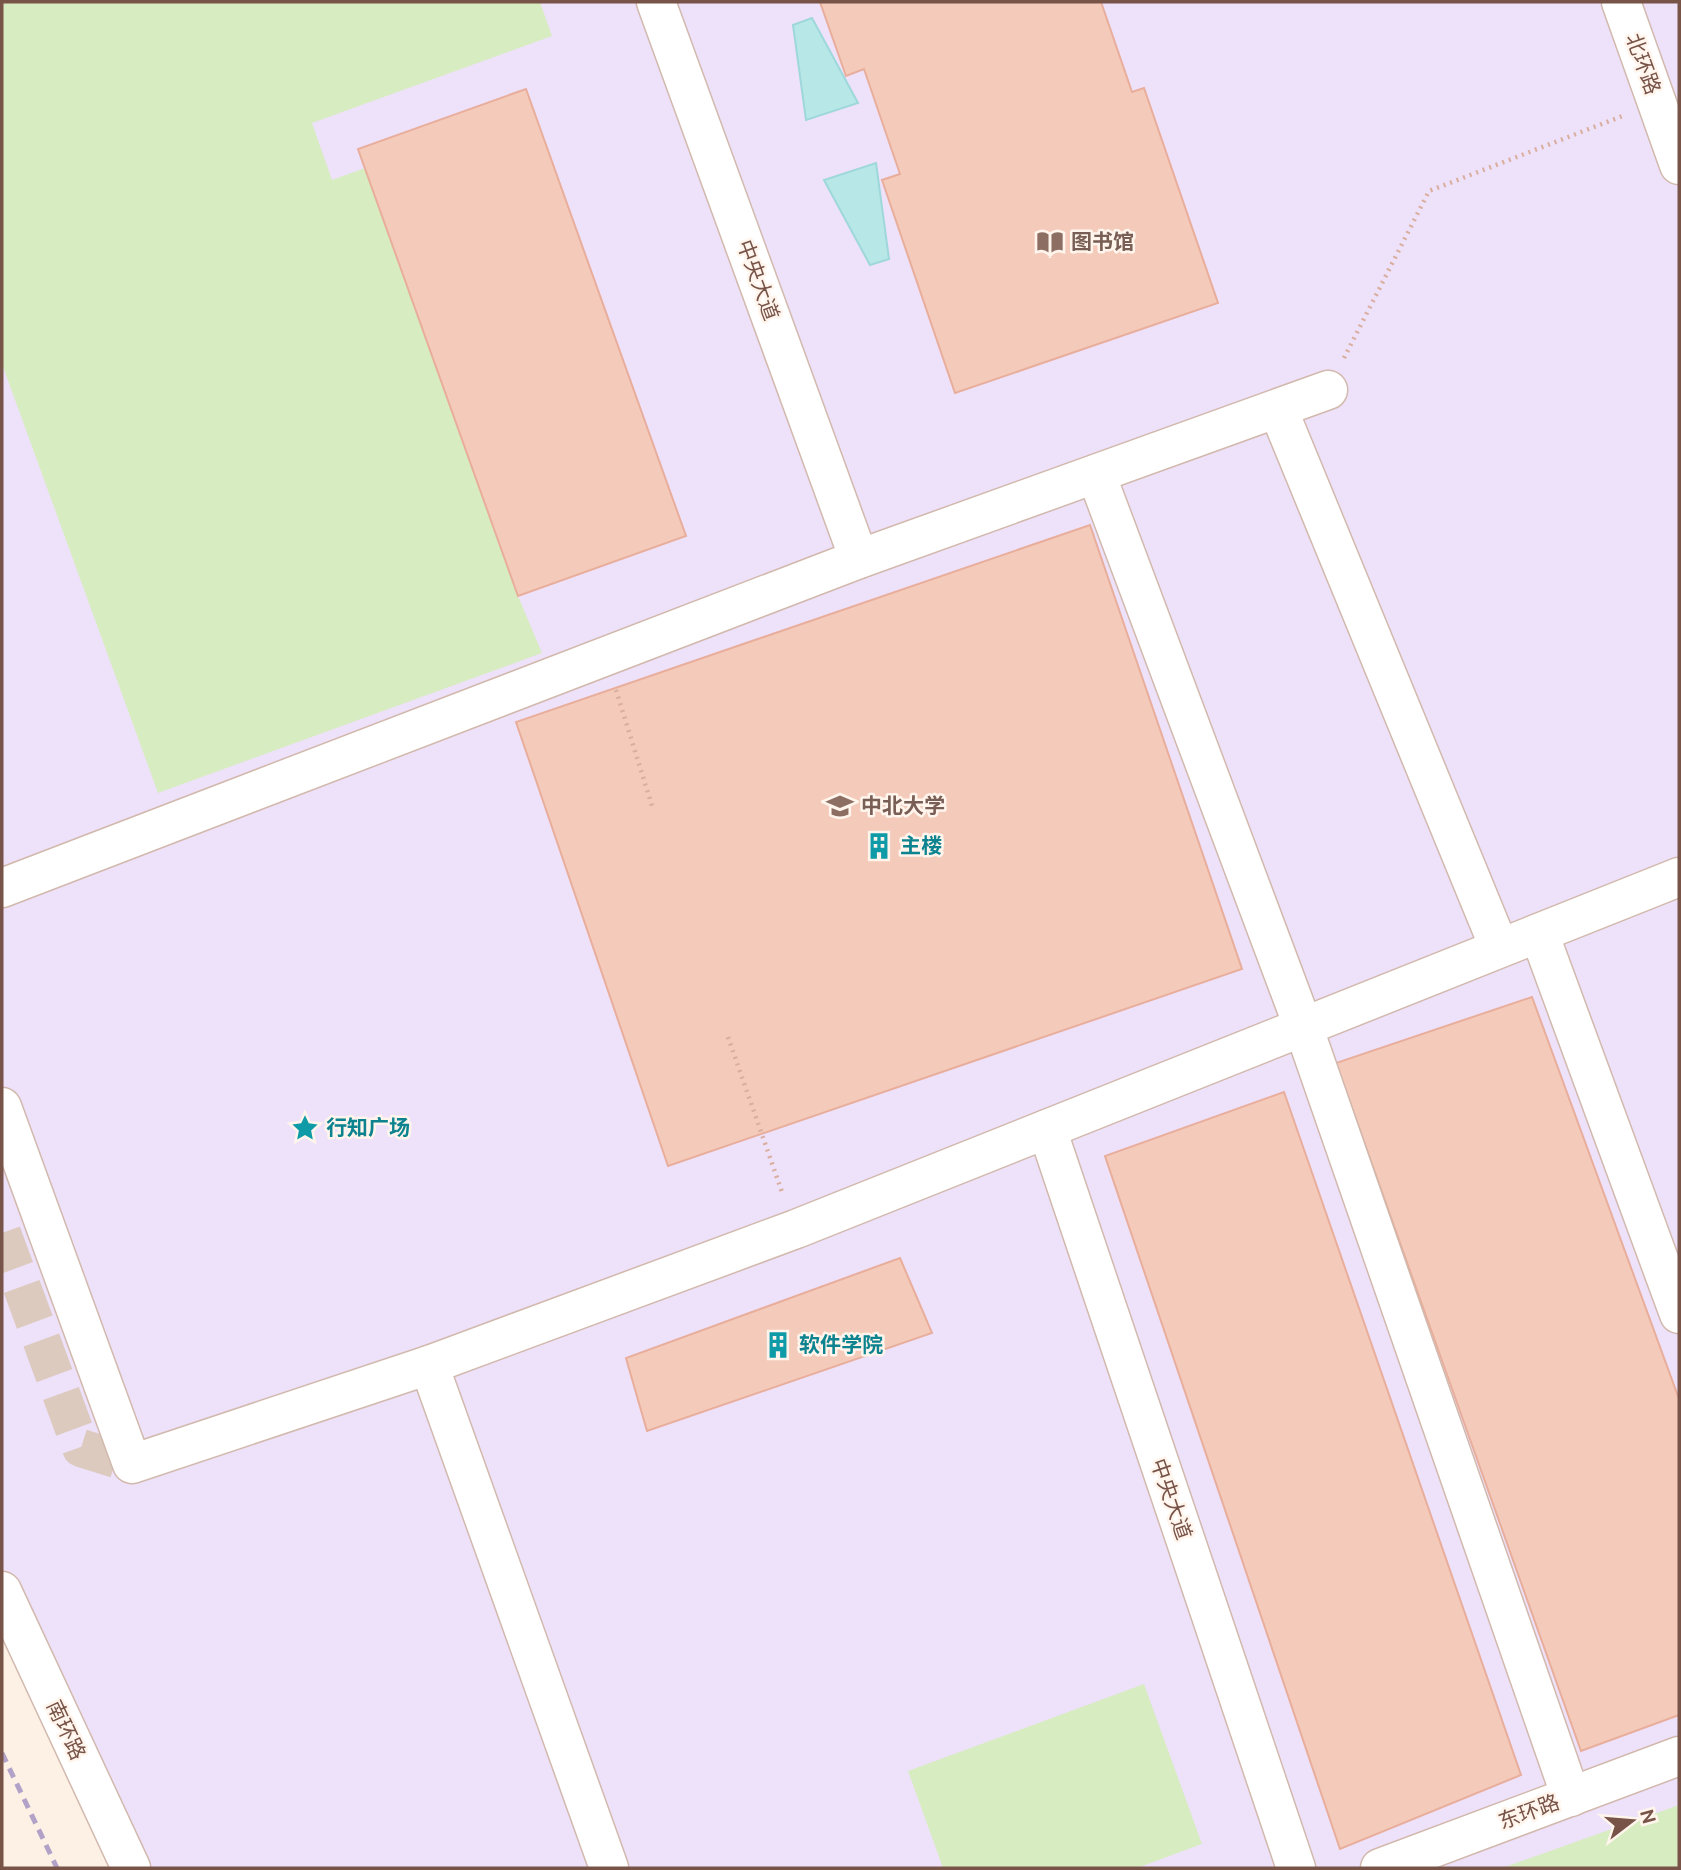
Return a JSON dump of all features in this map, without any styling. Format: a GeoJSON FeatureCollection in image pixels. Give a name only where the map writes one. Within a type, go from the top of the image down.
{"type":"FeatureCollection","features":[{"type":"Feature","properties":{"kind":"street","name":"中央大道"},"geometry":{"type":"LineString","coordinates":[[656,2],[859,559]]}},
{"type":"Feature","properties":{"kind":"street","name":"北环路"},"geometry":{"type":"LineString","coordinates":[[1621,2],[1679,165]]}},
{"type":"Feature","properties":{"kind":"street"},"geometry":{"type":"LineString","coordinates":[[2,887],[859,559],[1328,390]]}},
{"type":"Feature","properties":{"kind":"street"},"geometry":{"type":"LineString","coordinates":[[1278,409],[1499,947]]}},
{"type":"Feature","properties":{"kind":"street"},"geometry":{"type":"LineString","coordinates":[[1096,474],[1303,1026],[1570,1797]]}},
{"type":"Feature","properties":{"kind":"street"},"geometry":{"type":"LineString","coordinates":[[2,1107],[15,1183],[132,1464],[429,1364],[796,1229],[1679,877]]}},
{"type":"Feature","properties":{"kind":"street"},"geometry":{"type":"LineString","coordinates":[[1539,933],[1679,1314]]}},
{"type":"Feature","properties":{"kind":"street","name":"中央大道"},"geometry":{"type":"LineString","coordinates":[[1047,1129],[1296,1868]]}},
{"type":"Feature","properties":{"kind":"street"},"geometry":{"type":"LineString","coordinates":[[429,1364],[609,1868]]}},
{"type":"Feature","properties":{"kind":"street","name":"南环路"},"geometry":{"type":"LineString","coordinates":[[2,1591],[131,1868]]}},
{"type":"Feature","properties":{"kind":"street","name":"东环路"},"geometry":{"type":"LineString","coordinates":[[1380,1868],[1679,1756]]}},
{"type":"Feature","properties":{"kind":"path"},"geometry":{"type":"LineString","coordinates":[[1328,390],[1429,191],[1657,103]]}},
{"type":"Feature","properties":{"kind":"path"},"geometry":{"type":"LineString","coordinates":[[605,656],[653,809]]}},
{"type":"Feature","properties":{"kind":"path"},"geometry":{"type":"LineString","coordinates":[[727,1037],[796,1229]]}},
{"type":"Feature","properties":{"kind":"shaded area","name":"中北大学"},"geometry":{"type":"Polygon","coordinates":[[[2,2],[1679,2],[1679,1868],[125,1868],[2,1610],[2,2]]]}},
{"type":"Feature","properties":{"kind":"green space"},"geometry":{"type":"Polygon","coordinates":[[[2,2],[540,2],[552,36],[312,123],[332,180],[365,168],[518,596],[542,653],[158,793],[2,364],[2,2]]]}},
{"type":"Feature","properties":{"kind":"green space"},"geometry":{"type":"Polygon","coordinates":[[[1144,1684],[1202,1844],[1137,1868],[943,1868],[908,1771],[1144,1684]]]}},
{"type":"Feature","properties":{"kind":"green space"},"geometry":{"type":"Polygon","coordinates":[[[1679,1805],[1679,1868],[1502,1868],[1679,1805]]]}},
{"type":"Feature","properties":{"kind":"water"},"geometry":{"type":"Polygon","coordinates":[[[812,18],[858,103],[806,120],[793,25],[812,18]]]}},
{"type":"Feature","properties":{"kind":"water"},"geometry":{"type":"Polygon","coordinates":[[[876,163],[889,259],[870,265],[824,180],[876,163]]]}},
{"type":"Feature","properties":{"kind":"building","name":"图书馆"},"geometry":{"type":"Polygon","coordinates":[[[820,2],[1101,2],[1132,92],[1144,88],[1218,303],[955,393],[882,180],[900,174],[864,69],[846,76],[820,2]]]}},
{"type":"Feature","properties":{"kind":"building"},"geometry":{"type":"Polygon","coordinates":[[[526,89],[686,536],[518,596],[358,149],[526,89]]]}},
{"type":"Feature","properties":{"kind":"building","name":"主楼"},"geometry":{"type":"Polygon","coordinates":[[[1090,525],[1242,969],[668,1166],[516,722],[1090,525]]]}},
{"type":"Feature","properties":{"kind":"building"},"geometry":{"type":"Polygon","coordinates":[[[1532,997],[1679,1399],[1679,1715],[1581,1751],[1336,1063],[1532,997]]]}},
{"type":"Feature","properties":{"kind":"building"},"geometry":{"type":"Polygon","coordinates":[[[1284,1092],[1521,1775],[1340,1849],[1105,1156],[1284,1092]]]}},
{"type":"Feature","properties":{"kind":"building","name":"软件学院"},"geometry":{"type":"Polygon","coordinates":[[[900,1258],[932,1333],[647,1431],[626,1358],[900,1258]]]}},
{"type":"Feature","properties":{"kind":"tunnel"},"geometry":{"type":"LineString","coordinates":[[2,1233],[81,1448],[132,1464]]}},
{"type":"Feature","properties":{"kind":"railway"},"geometry":{"type":"LineString","coordinates":[[2,1753],[57,1868]]}},
{"type":"Feature","properties":{"kind":"place","name":"图书馆"},"geometry":{"type":"Point","coordinates":[1050,242]}},
{"type":"Feature","properties":{"kind":"place","name":"中北大学"},"geometry":{"type":"Point","coordinates":[840,806]}},
{"type":"Feature","properties":{"kind":"place","name":"主楼"},"geometry":{"type":"Point","coordinates":[879,846]}},
{"type":"Feature","properties":{"kind":"place","name":"行知广场"},"geometry":{"type":"Point","coordinates":[305,1128]}},
{"type":"Feature","properties":{"kind":"place","name":"软件学院"},"geometry":{"type":"Point","coordinates":[778,1345]}}]}
